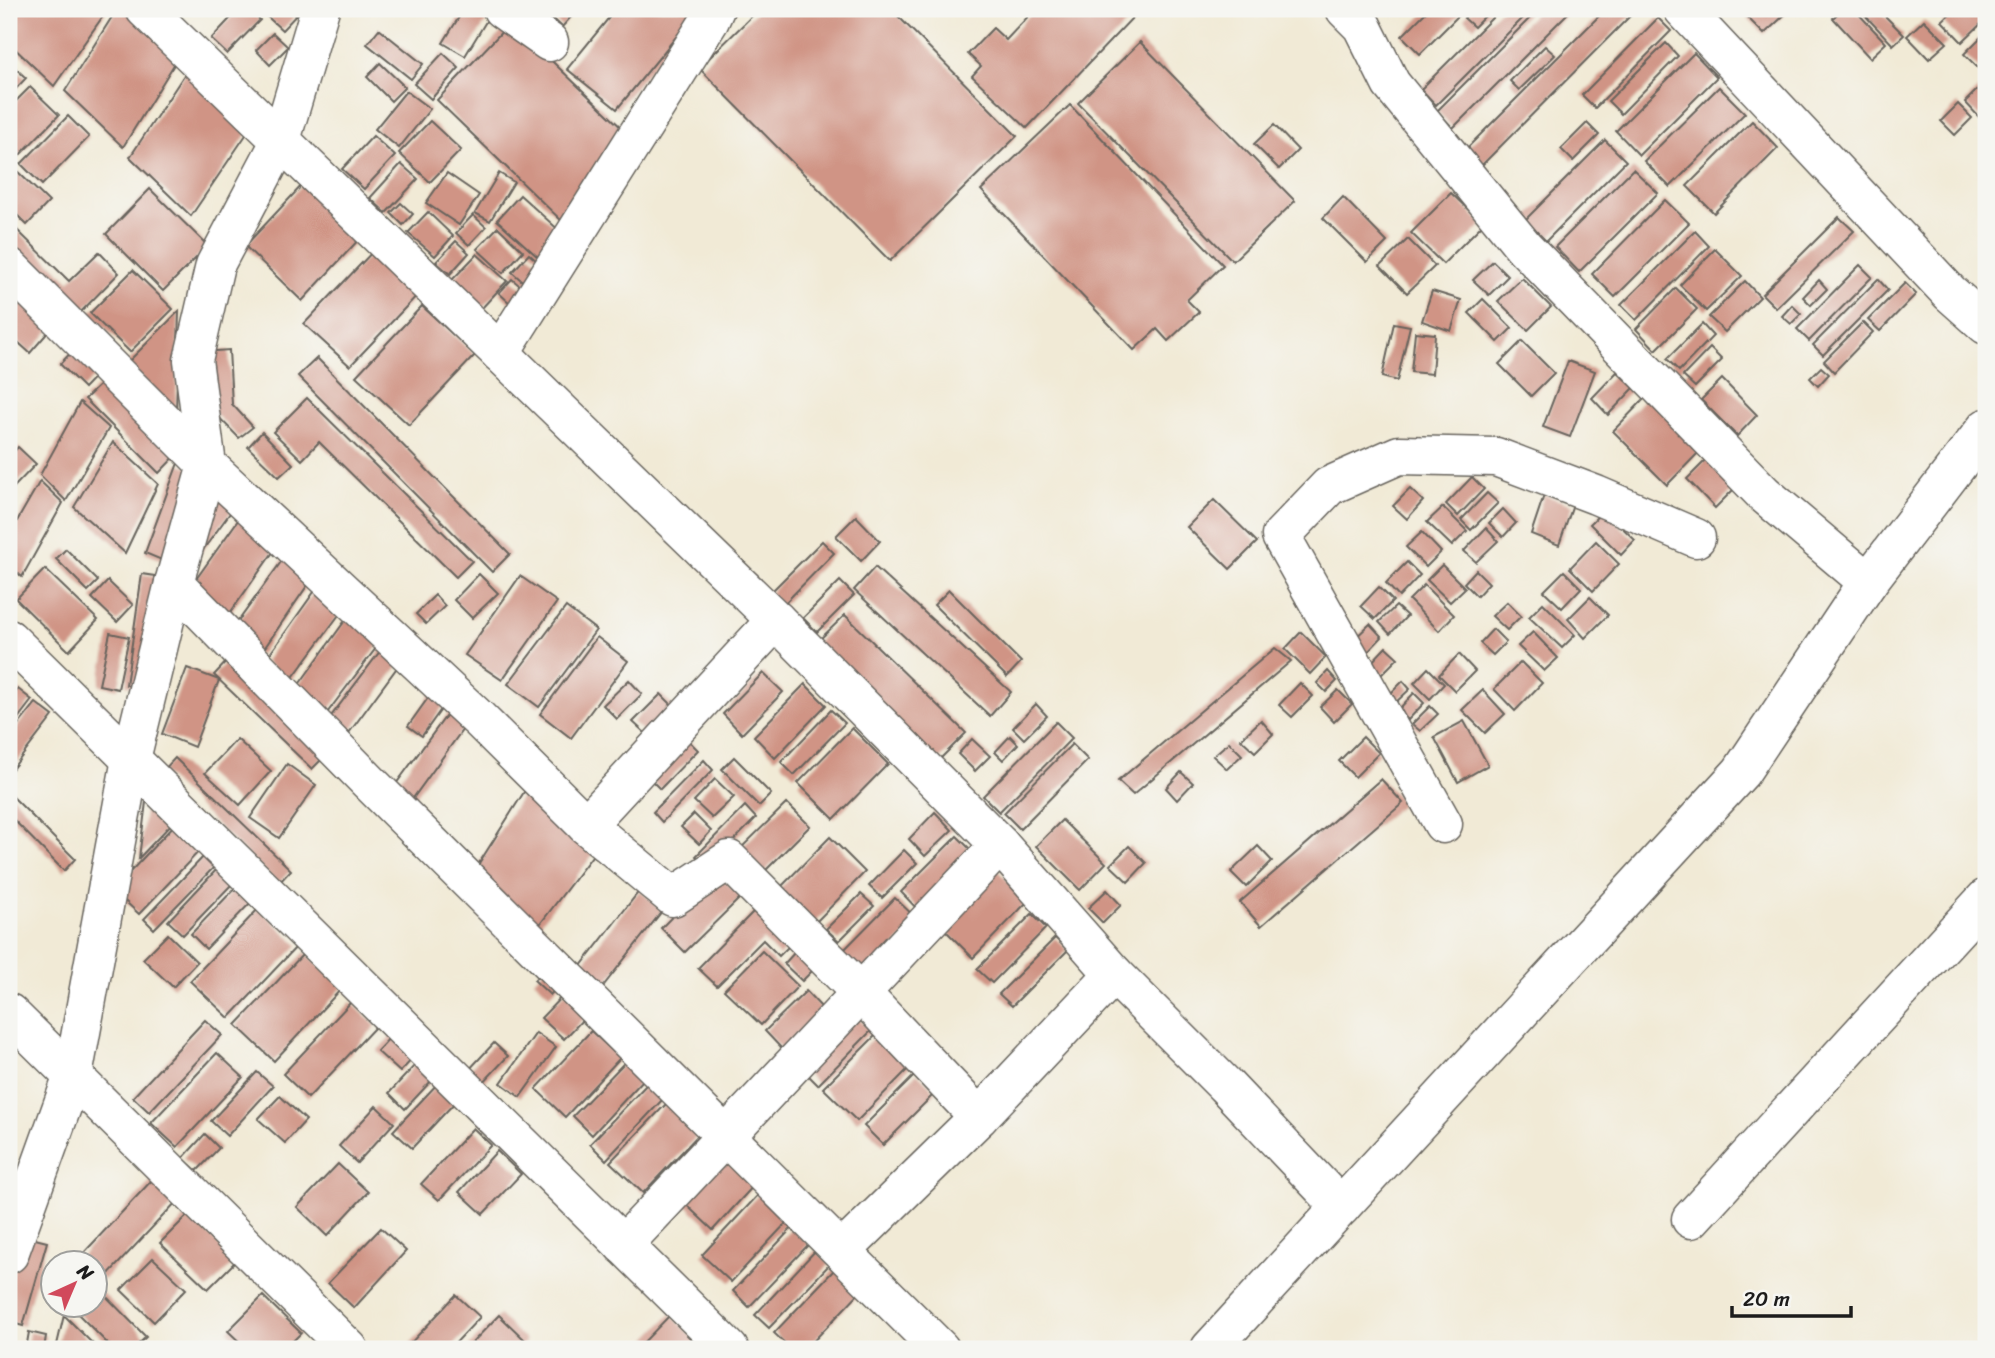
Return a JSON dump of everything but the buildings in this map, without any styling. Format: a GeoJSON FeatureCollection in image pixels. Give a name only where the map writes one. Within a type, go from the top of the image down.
{"type":"FeatureCollection","features":[{"type":"Feature","properties":{"kind":"street"},"geometry":{"type":"LineString","coordinates":[[145,9],[776,620],[1000,845],[1114,974],[1341,1207]]}},
{"type":"Feature","properties":{"kind":"street"},"geometry":{"type":"LineString","coordinates":[[9,1254],[73,1076],[131,760],[206,465],[193,360],[215,265],[281,140],[320,9]]}},
{"type":"Feature","properties":{"kind":"street"},"geometry":{"type":"LineString","coordinates":[[502,9],[549,42]]}},
{"type":"Feature","properties":{"kind":"street"},"geometry":{"type":"LineString","coordinates":[[500,352],[715,9]]}},
{"type":"Feature","properties":{"kind":"street"},"geometry":{"type":"LineString","coordinates":[[1345,9],[1362,26],[1391,84],[1524,247],[1764,494],[1868,582]]}},
{"type":"Feature","properties":{"kind":"street"},"geometry":{"type":"LineString","coordinates":[[1683,9],[1950,293],[1986,325]]}},
{"type":"Feature","properties":{"kind":"street"},"geometry":{"type":"LineString","coordinates":[[9,267],[206,465],[479,719],[586,825],[673,897],[729,860],[979,1117]]}},
{"type":"Feature","properties":{"kind":"street"},"geometry":{"type":"LineString","coordinates":[[1210,1349],[1741,772],[1868,582],[1986,428]]}},
{"type":"Feature","properties":{"kind":"street"},"geometry":{"type":"LineString","coordinates":[[1443,824],[1281,536],[1329,486],[1399,455],[1496,457],[1596,495],[1696,538]]}},
{"type":"Feature","properties":{"kind":"street"},"geometry":{"type":"LineString","coordinates":[[174,583],[368,781],[940,1349]]}},
{"type":"Feature","properties":{"kind":"street"},"geometry":{"type":"LineString","coordinates":[[586,825],[776,620]]}},
{"type":"Feature","properties":{"kind":"street"},"geometry":{"type":"LineString","coordinates":[[9,639],[729,1349]]}},
{"type":"Feature","properties":{"kind":"street"},"geometry":{"type":"LineString","coordinates":[[623,1245],[1000,845]]}},
{"type":"Feature","properties":{"kind":"street"},"geometry":{"type":"LineString","coordinates":[[1691,1219],[1986,898]]}},
{"type":"Feature","properties":{"kind":"street"},"geometry":{"type":"LineString","coordinates":[[842,1251],[979,1117],[1114,974]]}},
{"type":"Feature","properties":{"kind":"street"},"geometry":{"type":"LineString","coordinates":[[9,1013],[349,1349]]}}]}
